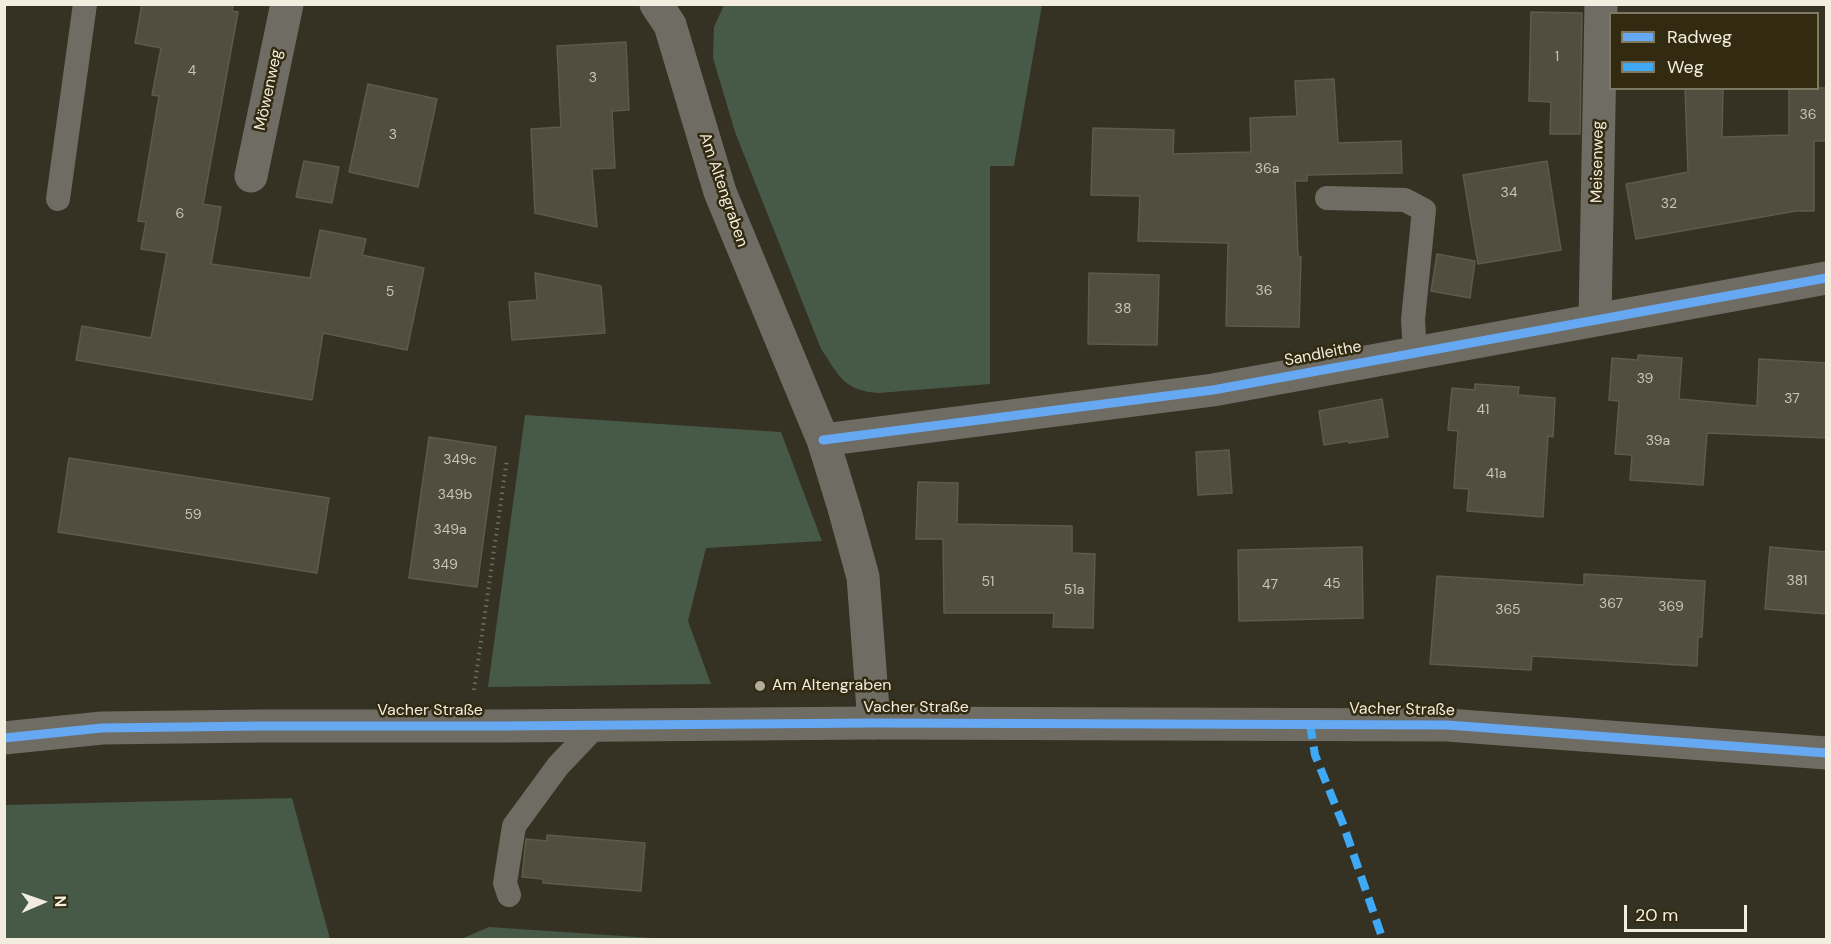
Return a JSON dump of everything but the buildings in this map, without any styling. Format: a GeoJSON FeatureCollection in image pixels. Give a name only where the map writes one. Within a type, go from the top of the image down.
{"type":"FeatureCollection","features":[{"type":"Feature","properties":{"kind":"street","name":"Möwenweg"},"geometry":{"type":"LineString","coordinates":[[251,176],[287,4]]}},
{"type":"Feature","properties":{"kind":"street","name":"Meisenweg"},"geometry":{"type":"LineString","coordinates":[[1595,319],[1601,4]]}},
{"type":"Feature","properties":{"kind":"street","name":"Am Altengraben"},"geometry":{"type":"LineString","coordinates":[[668,11],[720,192],[823,440],[863,577],[874,723]]}},
{"type":"Feature","properties":{"kind":"street","name":"Sandleithe"},"geometry":{"type":"LineString","coordinates":[[823,440],[1214,390],[1827,278]]}},
{"type":"Feature","properties":{"kind":"street","name":"Vacher Straße"},"geometry":{"type":"LineString","coordinates":[[4,738],[102,728],[874,723],[1448,725],[1827,753]]}},
{"type":"Feature","properties":{"kind":"lane"},"geometry":{"type":"LineString","coordinates":[[58,199],[85,4]]}},
{"type":"Feature","properties":{"kind":"lane"},"geometry":{"type":"LineString","coordinates":[[1327,198],[1405,200],[1424,210],[1413,320],[1415,352]]}},
{"type":"Feature","properties":{"kind":"lane"},"geometry":{"type":"LineString","coordinates":[[509,895],[505,883],[514,826],[558,766],[596,726]]}},
{"type":"Feature","properties":{"kind":"path"},"geometry":{"type":"LineString","coordinates":[[469,726],[507,459]]}},
{"type":"Feature","properties":{"kind":"green space"},"geometry":{"type":"Polygon","coordinates":[[[724,5],[1042,5],[1014,166],[990,166],[990,384],[879,393],[867,392],[850,386],[838,375],[821,349],[735,132],[713,58],[714,27],[724,5]]]}},
{"type":"Feature","properties":{"kind":"green space"},"geometry":{"type":"Polygon","coordinates":[[[525,415],[781,432],[822,541],[706,548],[688,621],[711,684],[488,687],[525,415]]]}},
{"type":"Feature","properties":{"kind":"green space"},"geometry":{"type":"Polygon","coordinates":[[[292,798],[330,939],[5,939],[5,805],[292,798]]]}},
{"type":"Feature","properties":{"kind":"green space"},"geometry":{"type":"Polygon","coordinates":[[[489,927],[667,939],[461,939],[489,927]]]}},
{"type":"Feature","properties":{"kind":"marked path"},"geometry":{"type":"LineString","coordinates":[[1310,724],[1315,755],[1343,824],[1383,940]]}},
{"type":"Feature","properties":{"kind":"cycle path"},"geometry":{"type":"LineString","coordinates":[[823,440],[1213,390],[1826,278]]}},
{"type":"Feature","properties":{"kind":"cycle path"},"geometry":{"type":"LineString","coordinates":[[4,738],[102,728],[260,726],[874,723],[1447,725],[1826,753]]}},
{"type":"Feature","properties":{"kind":"place","name":"Am Altengraben"},"geometry":{"type":"Point","coordinates":[760,686]}}]}
